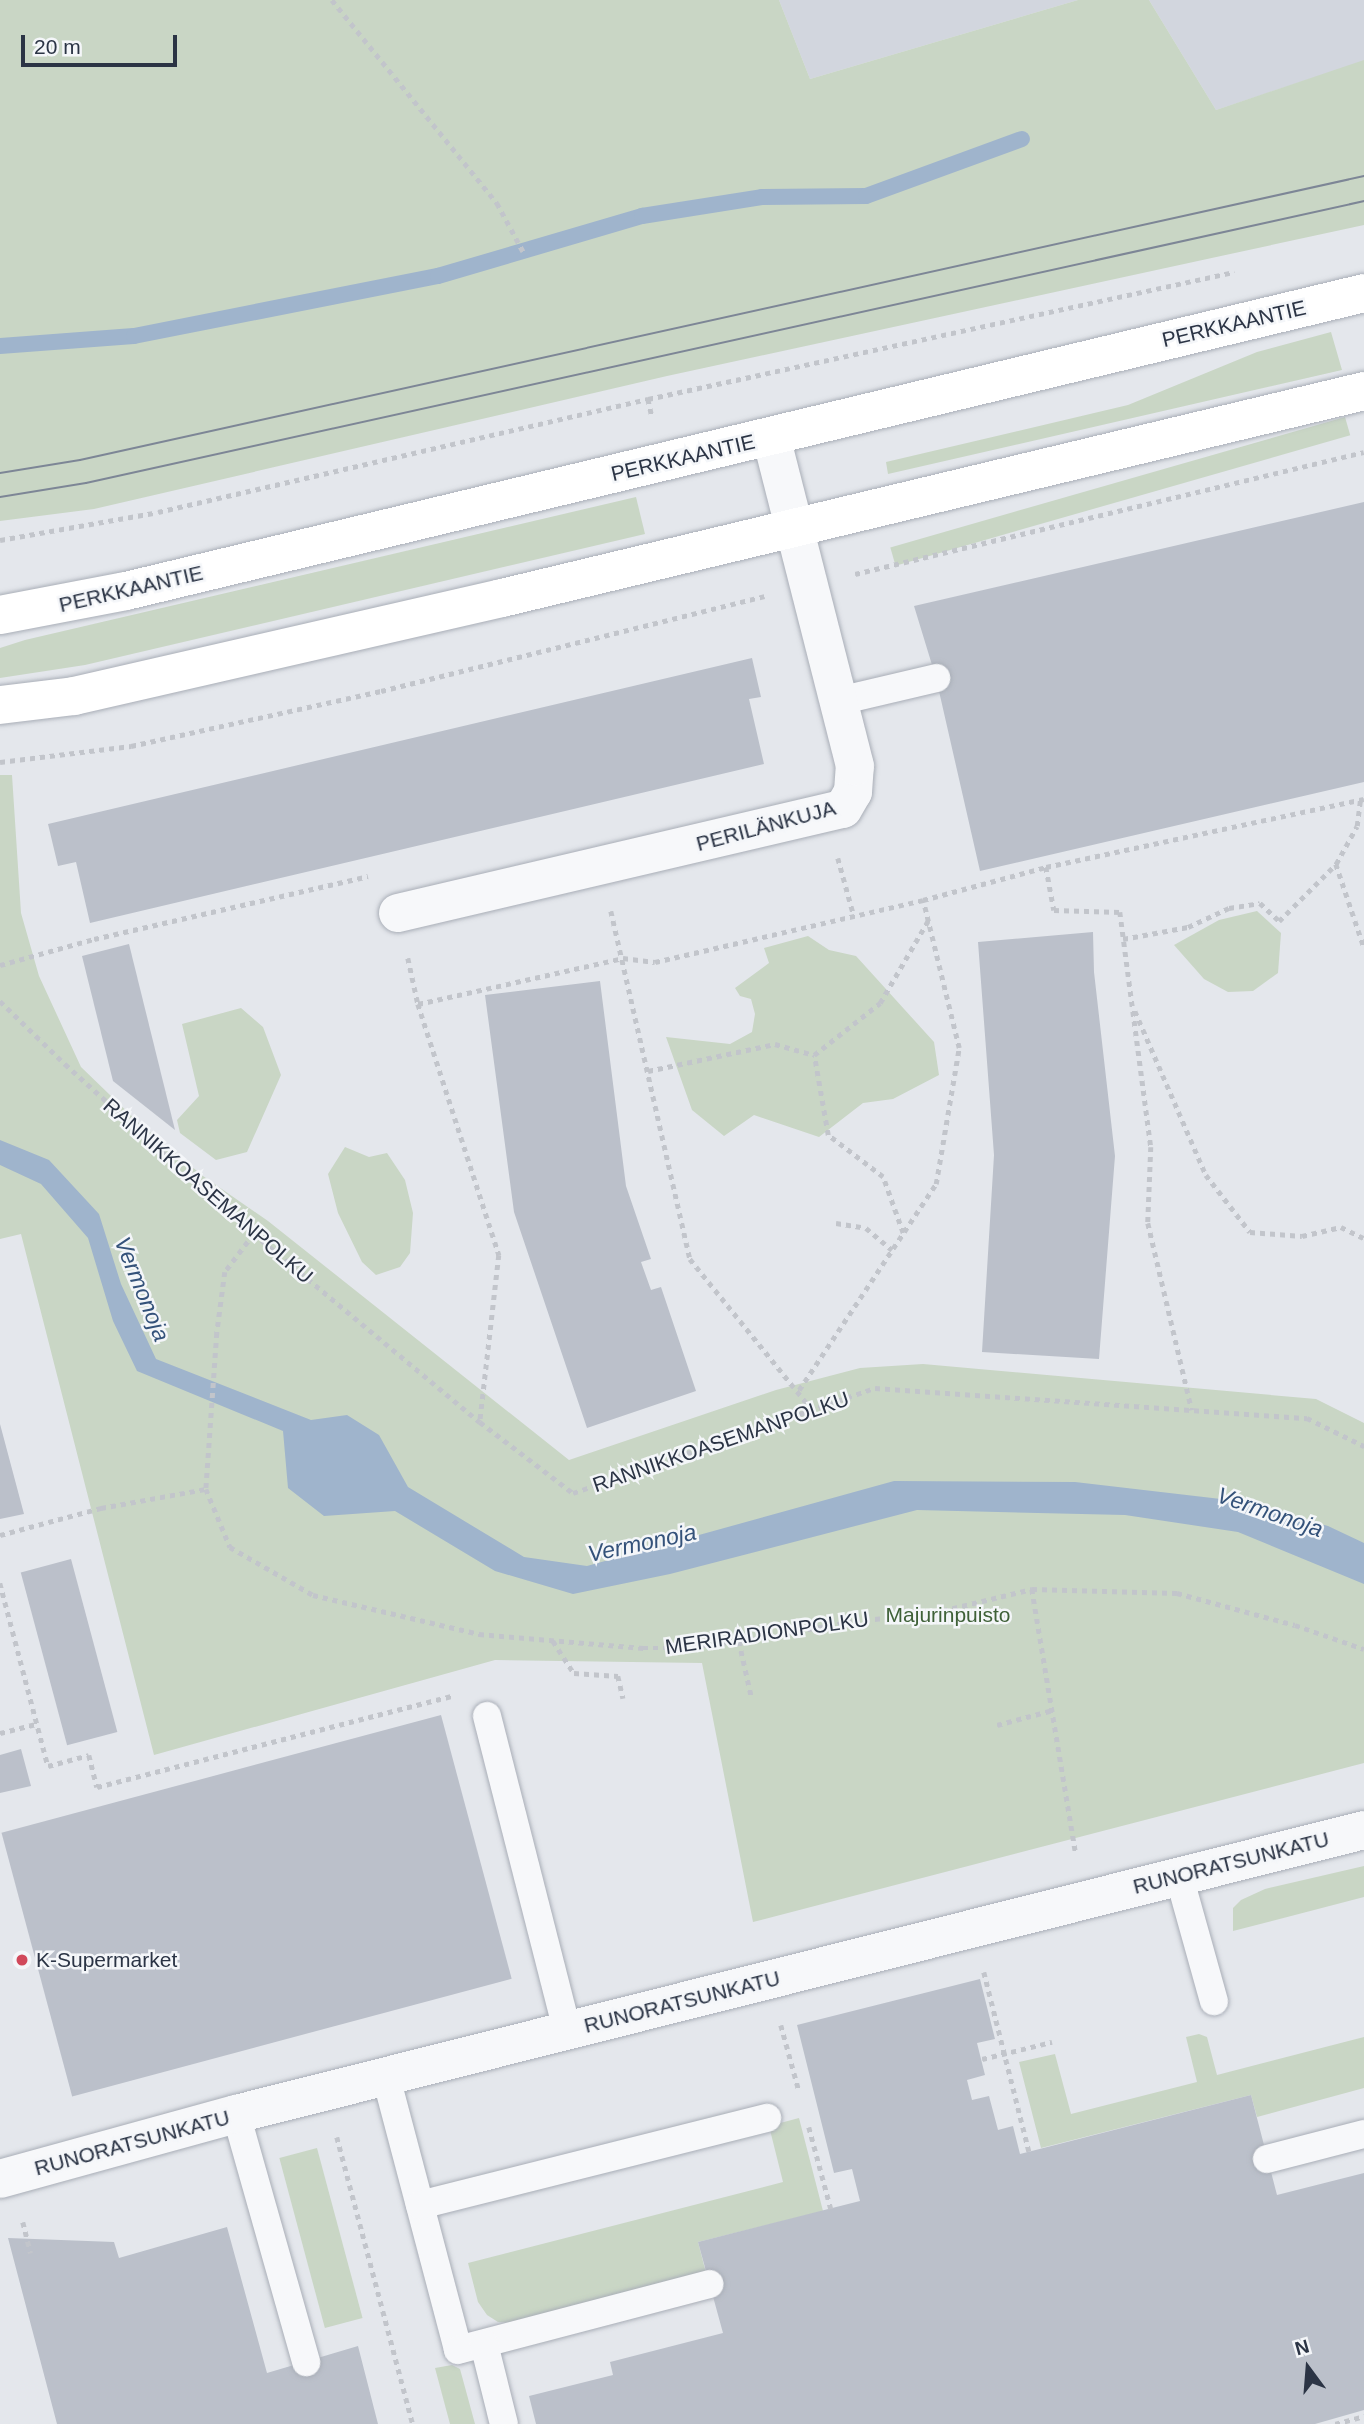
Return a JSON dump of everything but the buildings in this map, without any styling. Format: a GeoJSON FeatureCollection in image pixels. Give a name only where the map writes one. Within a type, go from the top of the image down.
{"type":"FeatureCollection","features":[{"type":"Feature","properties":{"kind":"main road","name":"PERKKAANTIE"},"geometry":{"type":"LineString","coordinates":[[0,615],[126,591],[1364,293]]}},
{"type":"Feature","properties":{"kind":"main road"},"geometry":{"type":"LineString","coordinates":[[0,705],[74,696],[1364,391]]}},
{"type":"Feature","properties":{"kind":"street","name":"PERILÄNKUJA"},"geometry":{"type":"LineString","coordinates":[[398,913],[600,868],[843,809],[853,792],[855,766],[771,437]]}},
{"type":"Feature","properties":{"kind":"street","name":"RUNORATSUNKATU"},"geometry":{"type":"LineString","coordinates":[[0,2179],[236,2114],[1364,1830]]}},
{"type":"Feature","properties":{"kind":"lane"},"geometry":{"type":"LineString","coordinates":[[839,701],[936,678]]}},
{"type":"Feature","properties":{"kind":"lane"},"geometry":{"type":"LineString","coordinates":[[487,1716],[567,2031]]}},
{"type":"Feature","properties":{"kind":"lane"},"geometry":{"type":"LineString","coordinates":[[1179,1876],[1214,2001]]}},
{"type":"Feature","properties":{"kind":"lane"},"geometry":{"type":"LineString","coordinates":[[386,2077],[458,2350],[709,2284]]}},
{"type":"Feature","properties":{"kind":"lane"},"geometry":{"type":"LineString","coordinates":[[236,2114],[306,2362]]}},
{"type":"Feature","properties":{"kind":"lane"},"geometry":{"type":"LineString","coordinates":[[420,2205],[767,2118]]}},
{"type":"Feature","properties":{"kind":"lane"},"geometry":{"type":"LineString","coordinates":[[1268,2159],[1364,2134]]}},
{"type":"Feature","properties":{"kind":"lane"},"geometry":{"type":"LineString","coordinates":[[484,2344],[504,2424]]}},
{"type":"Feature","properties":{"kind":"path"},"geometry":{"type":"LineString","coordinates":[[332,0],[496,203],[523,251]]}},
{"type":"Feature","properties":{"kind":"path"},"geometry":{"type":"LineString","coordinates":[[0,540],[158,512],[649,399],[1243,271]]}},
{"type":"Feature","properties":{"kind":"path"},"geometry":{"type":"LineString","coordinates":[[0,762],[131,746],[381,691],[754,598],[1364,452]]}},
{"type":"Feature","properties":{"kind":"path"},"geometry":{"type":"LineString","coordinates":[[754,598],[763,605]]}},
{"type":"Feature","properties":{"kind":"path"},"geometry":{"type":"LineString","coordinates":[[418,1004],[623,958],[655,962],[923,900],[1046,867],[1362,800],[1357,826],[1336,864],[1279,921],[1260,903],[1230,908],[1188,927],[1123,939]]}},
{"type":"Feature","properties":{"kind":"path"},"geometry":{"type":"LineString","coordinates":[[1336,864],[1364,947]]}},
{"type":"Feature","properties":{"kind":"path"},"geometry":{"type":"LineString","coordinates":[[1046,867],[1054,910],[1120,912],[1151,1147],[1148,1223],[1192,1410]]}},
{"type":"Feature","properties":{"kind":"path"},"geometry":{"type":"LineString","coordinates":[[600,868],[623,958],[690,1259],[799,1390],[813,1411]]}},
{"type":"Feature","properties":{"kind":"path"},"geometry":{"type":"LineString","coordinates":[[0,965],[94,939],[386,872],[418,1004],[499,1255],[480,1422]]}},
{"type":"Feature","properties":{"kind":"path"},"geometry":{"type":"LineString","coordinates":[[799,1390],[936,1184],[959,1048],[923,900]]}},
{"type":"Feature","properties":{"kind":"path"},"geometry":{"type":"LineString","coordinates":[[814,1055],[880,1003],[928,921]]}},
{"type":"Feature","properties":{"kind":"path","name":"RANNIKKOASEMANPOLKU"},"geometry":{"type":"LineString","coordinates":[[0,1001],[65,1064],[254,1234],[480,1422],[573,1493],[874,1388],[1307,1418],[1364,1446]]}},
{"type":"Feature","properties":{"kind":"path"},"geometry":{"type":"LineString","coordinates":[[1132,1004],[1206,1175],[1250,1232],[1302,1236],[1341,1227],[1364,1238]]}},
{"type":"Feature","properties":{"kind":"path"},"geometry":{"type":"LineString","coordinates":[[648,1071],[775,1044],[814,1055]]}},
{"type":"Feature","properties":{"kind":"path"},"geometry":{"type":"LineString","coordinates":[[814,1055],[828,1135],[883,1177],[903,1234]]}},
{"type":"Feature","properties":{"kind":"path"},"geometry":{"type":"LineString","coordinates":[[836,1223],[866,1228],[892,1250]]}},
{"type":"Feature","properties":{"kind":"path","name":"MERIRADIONPOLKU"},"geometry":{"type":"LineString","coordinates":[[254,1234],[225,1272],[217,1333],[206,1489],[230,1547],[313,1595],[479,1634],[643,1648],[681,1648],[739,1642],[855,1621],[933,1613],[1032,1589],[1177,1593],[1295,1625],[1364,1649]]}},
{"type":"Feature","properties":{"kind":"path"},"geometry":{"type":"LineString","coordinates":[[0,1535],[101,1508],[206,1489]]}},
{"type":"Feature","properties":{"kind":"path"},"geometry":{"type":"LineString","coordinates":[[0,1583],[48,1766],[89,1755],[97,1787],[479,1689],[487,1716]]}},
{"type":"Feature","properties":{"kind":"path"},"geometry":{"type":"LineString","coordinates":[[1032,1589],[1076,1858]]}},
{"type":"Feature","properties":{"kind":"path"},"geometry":{"type":"LineString","coordinates":[[552,1640],[573,1673],[618,1676],[623,1698]]}},
{"type":"Feature","properties":{"kind":"path"},"geometry":{"type":"LineString","coordinates":[[739,1642],[752,1699]]}},
{"type":"Feature","properties":{"kind":"path"},"geometry":{"type":"LineString","coordinates":[[997,1725],[1053,1710]]}},
{"type":"Feature","properties":{"kind":"path"},"geometry":{"type":"LineString","coordinates":[[0,1733],[35,1724]]}},
{"type":"Feature","properties":{"kind":"path"},"geometry":{"type":"LineString","coordinates":[[983,1969],[1030,2151]]}},
{"type":"Feature","properties":{"kind":"path"},"geometry":{"type":"LineString","coordinates":[[982,2059],[1052,2042]]}},
{"type":"Feature","properties":{"kind":"path"},"geometry":{"type":"LineString","coordinates":[[325,2092],[412,2424]]}},
{"type":"Feature","properties":{"kind":"path"},"geometry":{"type":"LineString","coordinates":[[27,2239],[30,2253]]}},
{"type":"Feature","properties":{"kind":"path"},"geometry":{"type":"LineString","coordinates":[[1335,2424],[1364,2416]]}},
{"type":"Feature","properties":{"kind":"shaded area"},"geometry":{"type":"Polygon","coordinates":[[[779,0],[1078,0],[810,79],[779,0]]]}},
{"type":"Feature","properties":{"kind":"shaded area"},"geometry":{"type":"Polygon","coordinates":[[[1149,0],[1364,0],[1364,61],[1216,110],[1149,0]]]}},
{"type":"Feature","properties":{"kind":"green space"},"geometry":{"type":"Polygon","coordinates":[[[0,0],[779,0],[810,79],[1078,0],[1149,0],[1216,110],[1364,60],[1364,225],[667,376],[94,509],[0,521],[0,0]]]}},
{"type":"Feature","properties":{"kind":"green space"},"geometry":{"type":"Polygon","coordinates":[[[1331,332],[1342,370],[888,474],[886,462],[1128,405],[1257,352],[1331,332]]]}},
{"type":"Feature","properties":{"kind":"green space"},"geometry":{"type":"Polygon","coordinates":[[[1345,417],[1350,435],[896,566],[890,547],[1345,417]]]}},
{"type":"Feature","properties":{"kind":"green space"},"geometry":{"type":"Polygon","coordinates":[[[636,497],[645,534],[85,665],[0,678],[0,648],[25,640],[636,497]]]}},
{"type":"Feature","properties":{"kind":"green space","name":"Majurinpuisto"},"geometry":{"type":"Polygon","coordinates":[[[0,775],[12,775],[21,913],[39,976],[81,1067],[139,1123],[203,1176],[268,1221],[569,1460],[776,1390],[860,1368],[923,1364],[1316,1399],[1364,1423],[1364,1763],[753,1922],[702,1663],[495,1660],[154,1755],[21,1234],[0,1239],[0,775]]]}},
{"type":"Feature","properties":{"kind":"green space"},"geometry":{"type":"Polygon","coordinates":[[[1257,911],[1281,933],[1278,973],[1253,991],[1228,992],[1204,979],[1174,945],[1219,920],[1257,911]]]}},
{"type":"Feature","properties":{"kind":"green space"},"geometry":{"type":"Polygon","coordinates":[[[808,936],[829,950],[856,956],[934,1042],[939,1075],[893,1099],[863,1103],[819,1137],[754,1115],[724,1136],[692,1110],[666,1037],[730,1044],[752,1032],[755,1014],[751,999],[740,996],[735,988],[769,963],[764,948],[808,936]]]}},
{"type":"Feature","properties":{"kind":"green space"},"geometry":{"type":"Polygon","coordinates":[[[241,1008],[263,1027],[281,1075],[247,1152],[216,1160],[180,1133],[177,1120],[199,1096],[182,1024],[241,1008]]]}},
{"type":"Feature","properties":{"kind":"green space"},"geometry":{"type":"Polygon","coordinates":[[[345,1147],[369,1157],[387,1153],[405,1180],[413,1213],[410,1253],[400,1267],[376,1275],[362,1262],[338,1213],[328,1174],[345,1147]]]}},
{"type":"Feature","properties":{"kind":"green space"},"geometry":{"type":"Polygon","coordinates":[[[1364,1866],[1364,1897],[1233,1931],[1233,1908],[1241,1900],[1265,1889],[1364,1866]]]}},
{"type":"Feature","properties":{"kind":"green space"},"geometry":{"type":"Polygon","coordinates":[[[1199,2034],[1207,2037],[1217,2075],[1364,2037],[1364,2088],[1257,2117],[1251,2095],[1041,2148],[1019,2062],[1055,2054],[1071,2114],[1197,2082],[1186,2037],[1199,2034]]]}},
{"type":"Feature","properties":{"kind":"green space"},"geometry":{"type":"Polygon","coordinates":[[[799,2118],[823,2211],[698,2242],[706,2273],[512,2323],[498,2322],[487,2315],[478,2302],[468,2263],[783,2182],[769,2126],[799,2118]]]}},
{"type":"Feature","properties":{"kind":"green space"},"geometry":{"type":"Polygon","coordinates":[[[317,2148],[363,2318],[325,2328],[279,2158],[317,2148]]]}},
{"type":"Feature","properties":{"kind":"green space"},"geometry":{"type":"Polygon","coordinates":[[[452,2365],[460,2369],[475,2424],[450,2424],[435,2368],[452,2365]]]}},
{"type":"Feature","properties":{"kind":"water","name":"Vermonoja"},"geometry":{"type":"Polygon","coordinates":[[[0,1140],[49,1160],[99,1214],[121,1284],[156,1359],[311,1420],[347,1415],[379,1435],[408,1487],[524,1557],[587,1566],[894,1481],[1075,1482],[1238,1501],[1328,1526],[1364,1543],[1364,1584],[1238,1532],[1125,1515],[917,1510],[670,1574],[573,1594],[495,1571],[395,1511],[324,1516],[288,1488],[283,1431],[137,1371],[113,1321],[88,1238],[41,1184],[0,1165],[0,1140]]]}},
{"type":"Feature","properties":{"kind":"waterway"},"geometry":{"type":"LineString","coordinates":[[0,346],[134,336],[438,276],[642,216],[762,197],[866,196],[1022,139]]}},
{"type":"Feature","properties":{"kind":"tram line"},"geometry":{"type":"LineString","coordinates":[[0,473],[80,460],[1364,176]]}},
{"type":"Feature","properties":{"kind":"tram line"},"geometry":{"type":"LineString","coordinates":[[0,497],[86,483],[1364,201]]}},
{"type":"Feature","properties":{"kind":"place","name":"K-Supermarket"},"geometry":{"type":"Point","coordinates":[22,1960]}}]}
